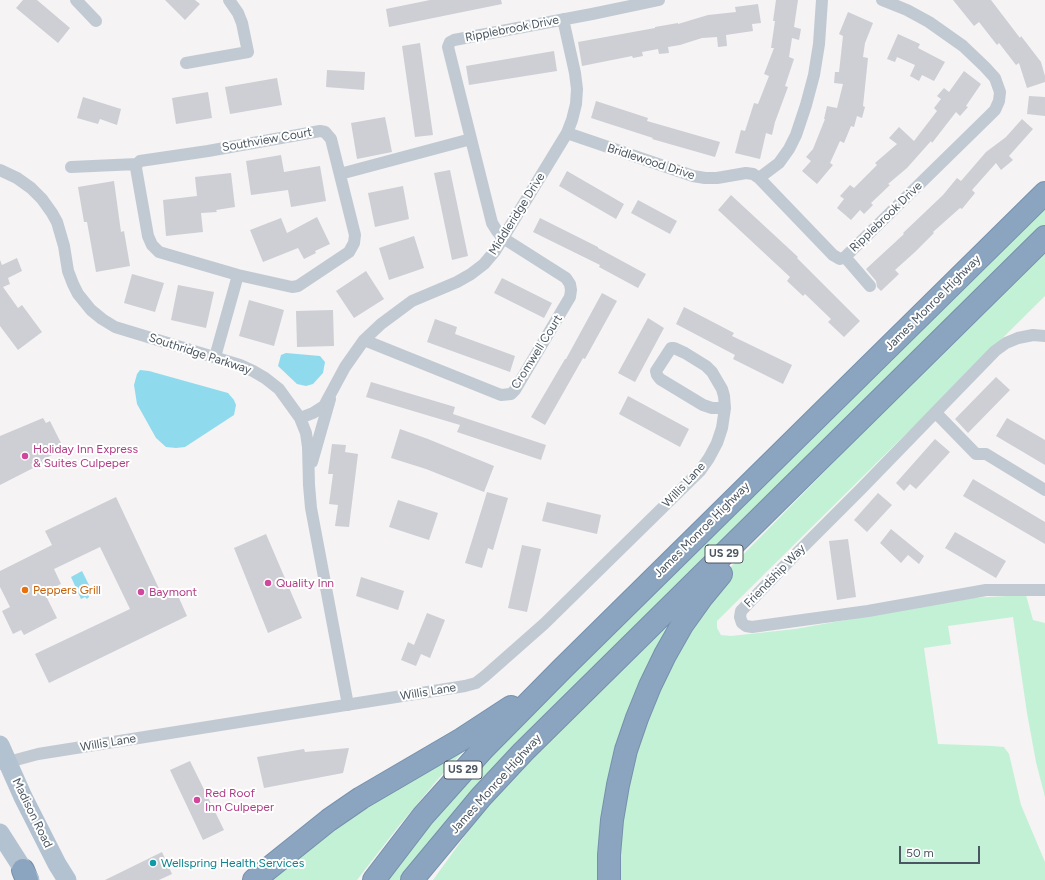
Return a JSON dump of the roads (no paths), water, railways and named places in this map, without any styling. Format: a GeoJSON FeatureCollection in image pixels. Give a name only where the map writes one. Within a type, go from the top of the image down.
{"type":"FeatureCollection","features":[{"type":"Feature","properties":{"kind":"highway","name":"James Monroe Highway"},"geometry":{"type":"LineString","coordinates":[[374,880],[423,816],[456,777],[562,669],[1045,193]]}},
{"type":"Feature","properties":{"kind":"highway","name":"James Monroe Highway"},"geometry":{"type":"LineString","coordinates":[[412,880],[481,797],[523,752],[1045,237]]}},
{"type":"Feature","properties":{"kind":"highway"},"geometry":{"type":"LineString","coordinates":[[609,880],[609,855],[612,820],[626,750],[650,686],[665,655],[682,625],[702,597],[814,464]]}},
{"type":"Feature","properties":{"kind":"highway"},"geometry":{"type":"LineString","coordinates":[[254,880],[329,820],[361,798],[462,739],[505,711],[562,669]]}},
{"type":"Feature","properties":{"kind":"main road","name":"Madison Road"},"geometry":{"type":"LineString","coordinates":[[3,757],[57,864],[67,880]]}},
{"type":"Feature","properties":{"kind":"main road"},"geometry":{"type":"LineString","coordinates":[[0,833],[27,877]]}},
{"type":"Feature","properties":{"kind":"street"},"geometry":{"type":"LineString","coordinates":[[76,0],[96,21]]}},
{"type":"Feature","properties":{"kind":"street"},"geometry":{"type":"LineString","coordinates":[[186,63],[248,52],[242,23],[238,13],[229,0]]}},
{"type":"Feature","properties":{"kind":"street","name":"Ripplebrook Drive"},"geometry":{"type":"LineString","coordinates":[[503,238],[492,223],[448,47],[450,42],[659,0]]}},
{"type":"Feature","properties":{"kind":"street"},"geometry":{"type":"LineString","coordinates":[[759,178],[779,163],[789,149],[796,135],[806,106],[814,75],[819,44],[822,0]]}},
{"type":"Feature","properties":{"kind":"street","name":"Ripplebrook Drive"},"geometry":{"type":"LineString","coordinates":[[759,178],[833,255],[840,258],[845,257],[995,110],[999,101],[1000,92],[995,78],[985,67],[963,46],[929,22],[907,10],[882,0]]}},
{"type":"Feature","properties":{"kind":"street","name":"Middleridge Drive"},"geometry":{"type":"LineString","coordinates":[[300,418],[313,413],[324,406],[345,367],[364,340],[381,324],[412,301],[457,282],[471,274],[484,264],[495,252],[567,133],[572,120],[576,104],[575,73],[563,19]]}},
{"type":"Feature","properties":{"kind":"street","name":"Southview Court"},"geometry":{"type":"LineString","coordinates":[[320,131],[326,132],[331,139],[340,174],[355,235],[354,243],[349,252],[298,286],[292,287],[238,275],[159,252],[152,245],[148,236],[136,168],[140,161],[208,151],[320,131]]}},
{"type":"Feature","properties":{"kind":"street","name":"Bridlewood Drive"},"geometry":{"type":"LineString","coordinates":[[567,133],[693,176],[717,178],[746,173],[753,174],[759,178]]}},
{"type":"Feature","properties":{"kind":"street"},"geometry":{"type":"LineString","coordinates":[[340,174],[471,139]]}},
{"type":"Feature","properties":{"kind":"street"},"geometry":{"type":"LineString","coordinates":[[71,167],[137,164]]}},
{"type":"Feature","properties":{"kind":"street","name":"Southridge Parkway"},"geometry":{"type":"LineString","coordinates":[[0,170],[17,178],[31,188],[42,199],[52,213],[64,246],[68,271],[72,284],[91,310],[115,327],[240,365],[265,378],[279,389],[300,418],[306,434],[312,508],[348,705]]}},
{"type":"Feature","properties":{"kind":"street","name":"Cromwell Court"},"geometry":{"type":"LineString","coordinates":[[364,340],[501,395],[511,394],[515,390],[570,297],[571,290],[570,284],[566,278],[503,238]]}},
{"type":"Feature","properties":{"kind":"street"},"geometry":{"type":"LineString","coordinates":[[845,257],[870,286]]}},
{"type":"Feature","properties":{"kind":"street"},"geometry":{"type":"LineString","coordinates":[[215,357],[238,275]]}},
{"type":"Feature","properties":{"kind":"street","name":"Friendship Way"},"geometry":{"type":"LineString","coordinates":[[1045,336],[1033,335],[1018,338],[1006,343],[995,351],[936,413],[740,611],[740,617],[742,623],[752,628],[868,611],[986,590],[1045,590]]}},
{"type":"Feature","properties":{"kind":"street","name":"Willis Lane"},"geometry":{"type":"LineString","coordinates":[[3,757],[25,757],[476,683],[544,624],[700,471],[709,458],[717,443],[722,428],[725,408],[722,388],[712,372],[706,366],[685,353],[671,348],[656,371],[660,379],[703,405],[712,408],[725,408]]}},
{"type":"Feature","properties":{"kind":"street"},"geometry":{"type":"LineString","coordinates":[[310,473],[335,385]]}},
{"type":"Feature","properties":{"kind":"street"},"geometry":{"type":"LineString","coordinates":[[936,413],[976,454],[986,454],[1045,490]]}},
{"type":"Feature","properties":{"kind":"water"},"geometry":{"type":"Polygon","coordinates":[[[286,353],[320,356],[325,362],[323,373],[313,384],[306,386],[297,384],[278,366],[281,355],[286,353]]]}},
{"type":"Feature","properties":{"kind":"water"},"geometry":{"type":"Polygon","coordinates":[[[140,370],[149,371],[228,393],[236,405],[234,415],[185,447],[166,447],[156,438],[137,404],[134,385],[137,374],[140,370]]]}},
{"type":"Feature","properties":{"kind":"water"},"geometry":{"type":"Polygon","coordinates":[[[82,571],[93,593],[87,599],[85,597],[81,599],[71,577],[82,571]]]}},
{"type":"Feature","properties":{"kind":"place","name":"Holiday Inn Express & Suites Culpeper"},"geometry":{"type":"Point","coordinates":[25,456]}},
{"type":"Feature","properties":{"kind":"place","name":"Quality Inn"},"geometry":{"type":"Point","coordinates":[268,583]}},
{"type":"Feature","properties":{"kind":"place","name":"Peppers Grill"},"geometry":{"type":"Point","coordinates":[25,590]}},
{"type":"Feature","properties":{"kind":"place","name":"Baymont"},"geometry":{"type":"Point","coordinates":[141,592]}},
{"type":"Feature","properties":{"kind":"place","name":"Red Roof Inn Culpeper"},"geometry":{"type":"Point","coordinates":[197,800]}},
{"type":"Feature","properties":{"kind":"place","name":"Wellspring Health Services"},"geometry":{"type":"Point","coordinates":[153,863]}}]}
